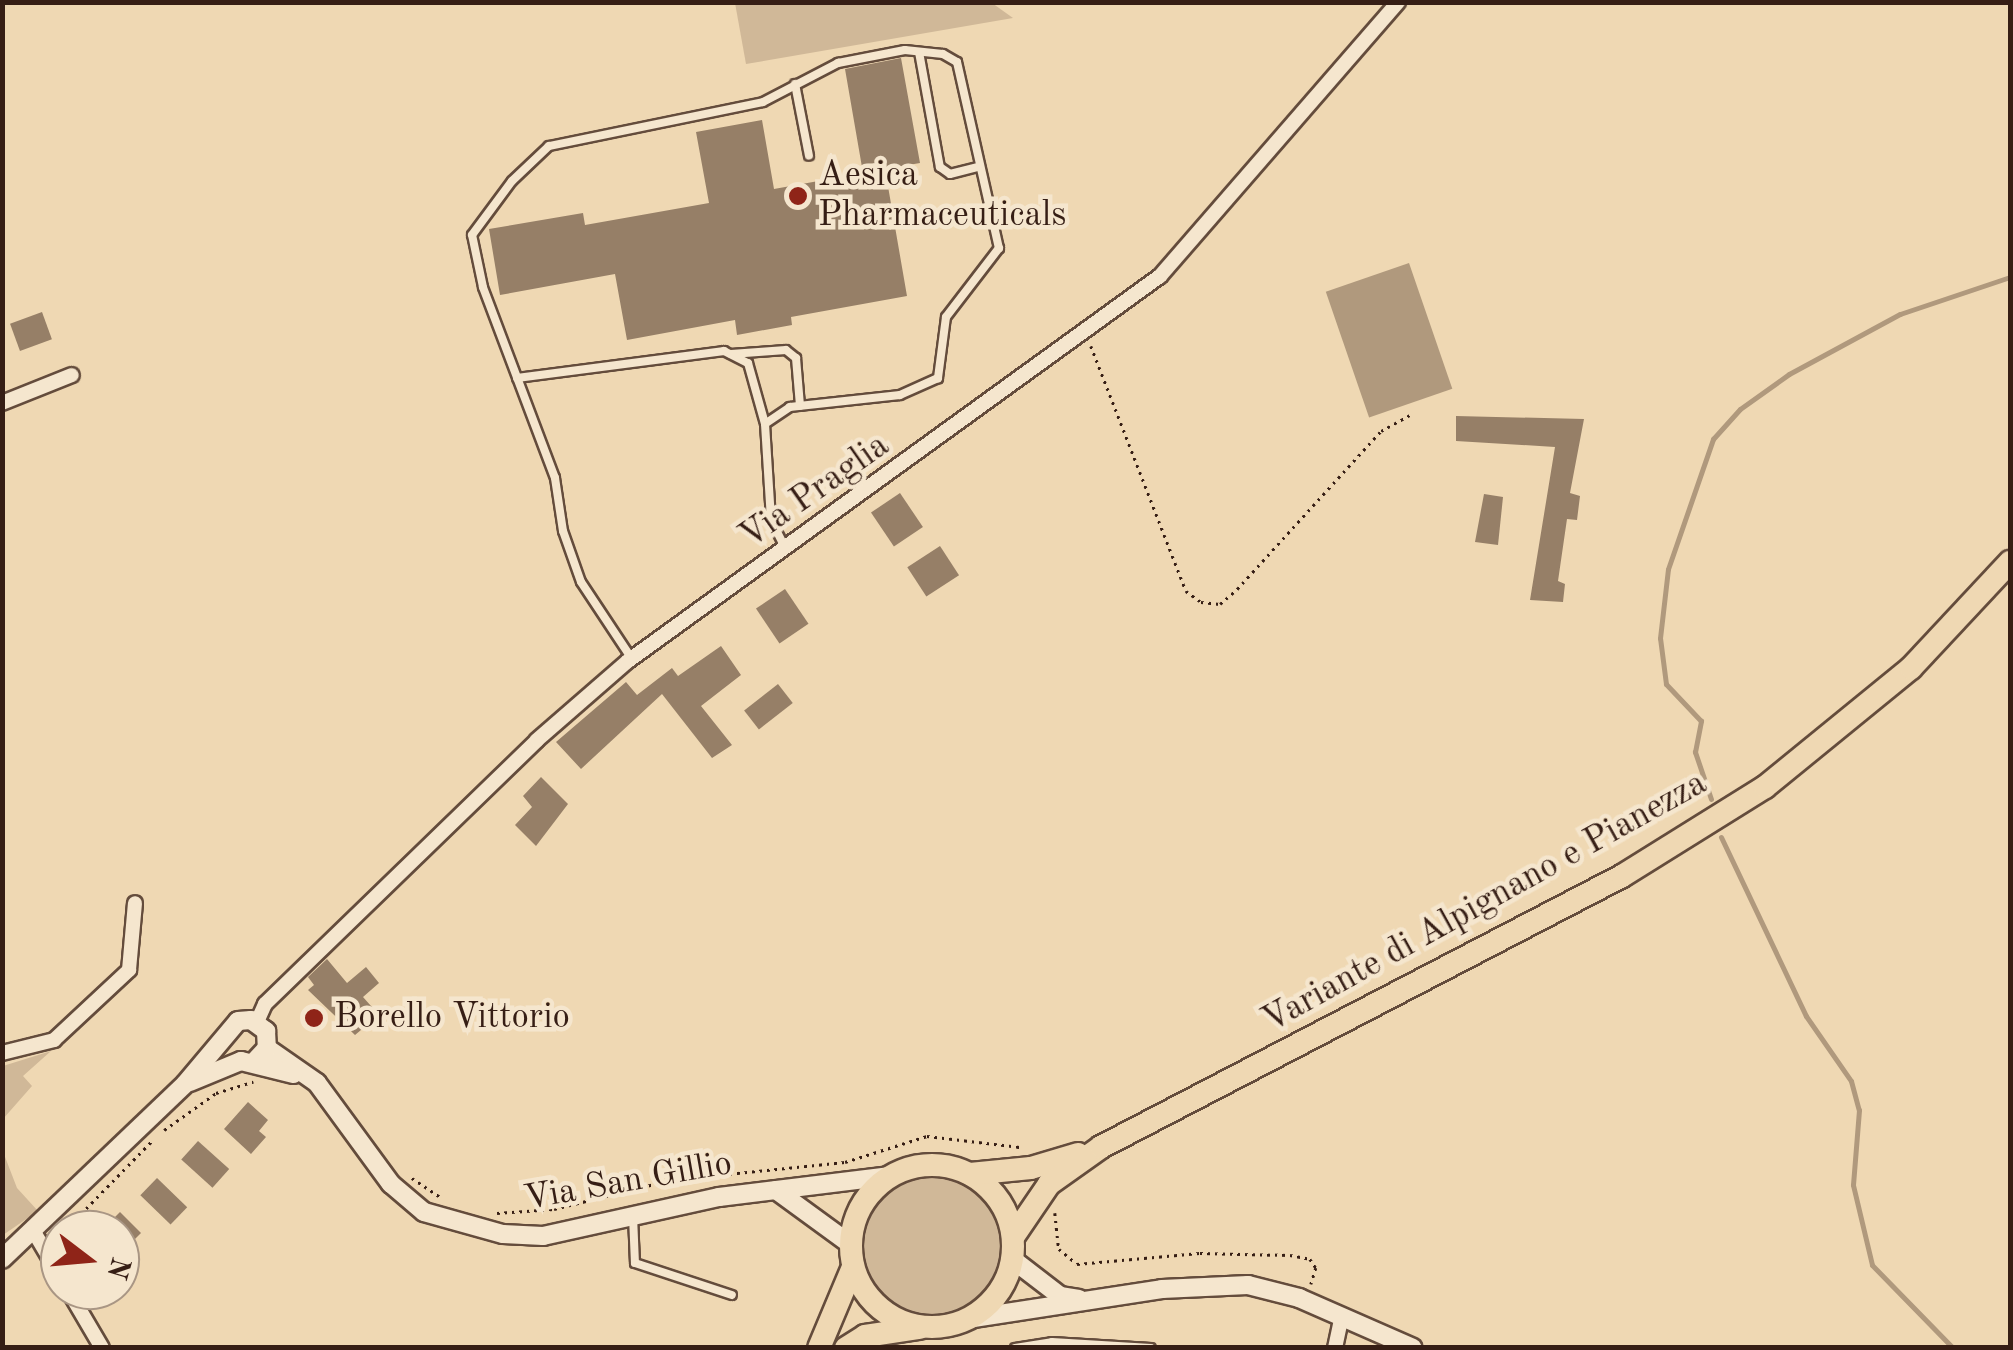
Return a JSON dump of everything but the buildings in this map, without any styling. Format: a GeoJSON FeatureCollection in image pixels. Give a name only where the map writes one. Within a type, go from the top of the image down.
{"type":"FeatureCollection","features":[{"type":"Feature","properties":{"kind":"main road","name":"Variante di Alpignano e Pianezza"},"geometry":{"type":"LineString","coordinates":[[967,1320],[996,1294],[1012,1248],[1048,1184],[1101,1147],[1508,938],[1733,808],[1859,714],[2010,562]]}},
{"type":"Feature","properties":{"kind":"main road","name":"Variante di Alpignano e Pianezza"},"geometry":{"type":"LineString","coordinates":[[889,1176],[931,1164],[970,1174],[1031,1168],[1101,1147]]}},
{"type":"Feature","properties":{"kind":"main road"},"geometry":{"type":"LineString","coordinates":[[970,1174],[999,1200],[1012,1248]]}},
{"type":"Feature","properties":{"kind":"main road"},"geometry":{"type":"LineString","coordinates":[[818,1348],[851,1256],[855,1217],[889,1176]]}},
{"type":"Feature","properties":{"kind":"main road"},"geometry":{"type":"LineString","coordinates":[[851,1256],[879,1309],[925,1328]]}},
{"type":"Feature","properties":{"kind":"main road"},"geometry":{"type":"LineString","coordinates":[[846,1348],[866,1336],[967,1320]]}},
{"type":"Feature","properties":{"kind":"street","name":"Via Praglia"},"geometry":{"type":"LineString","coordinates":[[258,1022],[265,1004],[536,740],[632,659],[1086,334],[1160,276],[1398,2]]}},
{"type":"Feature","properties":{"kind":"street"},"geometry":{"type":"LineString","coordinates":[[2,403],[72,375]]}},
{"type":"Feature","properties":{"kind":"street"},"geometry":{"type":"LineString","coordinates":[[2,1053],[54,1040],[128,970],[135,904]]}},
{"type":"Feature","properties":{"kind":"street"},"geometry":{"type":"LineString","coordinates":[[2,1258],[34,1232],[185,1084],[238,1022],[258,1022],[254,1056]]}},
{"type":"Feature","properties":{"kind":"street"},"geometry":{"type":"LineString","coordinates":[[226,1038],[254,1056]]}},
{"type":"Feature","properties":{"kind":"street"},"geometry":{"type":"LineString","coordinates":[[185,1084],[254,1056]]}},
{"type":"Feature","properties":{"kind":"street","name":"Via San Gillio"},"geometry":{"type":"LineString","coordinates":[[254,1056],[317,1084],[391,1184],[424,1212],[503,1234],[544,1236],[775,1190],[889,1176]]}},
{"type":"Feature","properties":{"kind":"street","name":"Via San Gillio"},"geometry":{"type":"LineString","coordinates":[[775,1190],[851,1256]]}},
{"type":"Feature","properties":{"kind":"street"},"geometry":{"type":"LineString","coordinates":[[2,1249],[34,1232]]}},
{"type":"Feature","properties":{"kind":"street"},"geometry":{"type":"LineString","coordinates":[[34,1232],[40,1242]]}},
{"type":"Feature","properties":{"kind":"street"},"geometry":{"type":"LineString","coordinates":[[1012,1248],[1060,1296],[1104,1302]]}},
{"type":"Feature","properties":{"kind":"street"},"geometry":{"type":"LineString","coordinates":[[967,1320],[1212,1284],[1248,1286],[1306,1300],[1413,1348]]}},
{"type":"Feature","properties":{"kind":"street"},"geometry":{"type":"LineString","coordinates":[[80,1310],[102,1348]]}},
{"type":"Feature","properties":{"kind":"street"},"geometry":{"type":"LineString","coordinates":[[1334,1348],[1342,1316]]}},
{"type":"Feature","properties":{"kind":"lane"},"geometry":{"type":"LineString","coordinates":[[918,52],[940,167],[950,174],[979,167]]}},
{"type":"Feature","properties":{"kind":"lane"},"geometry":{"type":"LineString","coordinates":[[632,659],[580,582],[563,531],[555,478],[516,378],[472,249],[472,235],[512,181],[549,146],[764,102],[838,63],[918,52],[958,62],[999,248],[946,317],[938,378],[900,395],[800,406],[765,424]]}},
{"type":"Feature","properties":{"kind":"lane"},"geometry":{"type":"LineString","coordinates":[[796,84],[809,156]]}},
{"type":"Feature","properties":{"kind":"lane"},"geometry":{"type":"LineString","coordinates":[[516,378],[786,350],[796,358],[800,406]]}},
{"type":"Feature","properties":{"kind":"lane"},"geometry":{"type":"LineString","coordinates":[[731,354],[748,362],[765,424],[771,520],[785,550]]}},
{"type":"Feature","properties":{"kind":"lane"},"geometry":{"type":"LineString","coordinates":[[633,1216],[635,1263],[732,1295]]}},
{"type":"Feature","properties":{"kind":"lane"},"geometry":{"type":"LineString","coordinates":[[1015,1348],[1052,1342],[1151,1348]]}},
{"type":"Feature","properties":{"kind":"path"},"geometry":{"type":"LineString","coordinates":[[1086,334],[1186,592],[1201,602],[1220,604],[1237,589],[1381,431],[1413,412]]}},
{"type":"Feature","properties":{"kind":"path"},"geometry":{"type":"LineString","coordinates":[[85,1210],[190,1108],[262,1080]]}},
{"type":"Feature","properties":{"kind":"path"},"geometry":{"type":"LineString","coordinates":[[481,1214],[554,1209],[670,1180],[846,1162],[928,1136],[978,1138],[1025,1151]]}},
{"type":"Feature","properties":{"kind":"path"},"geometry":{"type":"LineString","coordinates":[[404,1173],[456,1204]]}},
{"type":"Feature","properties":{"kind":"path"},"geometry":{"type":"LineString","coordinates":[[1050,1198],[1059,1249],[1077,1264],[1200,1253],[1290,1255],[1316,1268],[1306,1300]]}},
{"type":"Feature","properties":{"kind":"shaded area"},"geometry":{"type":"Polygon","coordinates":[[[735,3],[992,3],[1013,18],[746,64],[735,3]]]}},
{"type":"Feature","properties":{"kind":"shaded area"},"geometry":{"type":"Polygon","coordinates":[[[1409,263],[1452,389],[1369,417],[1326,292],[1409,263]]]}},
{"type":"Feature","properties":{"kind":"shaded area"},"geometry":{"type":"Polygon","coordinates":[[[51,1051],[23,1076],[32,1086],[3,1119],[3,1066],[51,1051]]]}},
{"type":"Feature","properties":{"kind":"shaded area"},"geometry":{"type":"Polygon","coordinates":[[[2,1149],[17,1188],[38,1211],[3,1235],[2,1149]]]}},
{"type":"Feature","properties":{"kind":"shaded area"},"geometry":{"type":"Polygon","coordinates":[[[934,1174],[962,1180],[985,1196],[1001,1219],[1007,1247],[1001,1275],[985,1298],[962,1314],[934,1320],[906,1314],[883,1298],[867,1275],[861,1247],[867,1219],[883,1196],[906,1180],[934,1174]]]}},
{"type":"Feature","properties":{"kind":"waterway"},"geometry":{"type":"LineString","coordinates":[[1711,799],[1695,752],[1701,721],[1666,684],[1660,638],[1668,569],[1713,439],[1740,409],[1789,374],[1900,314],[2010,277]]}},
{"type":"Feature","properties":{"kind":"waterway"},"geometry":{"type":"LineString","coordinates":[[1721,837],[1806,1016],[1851,1081],[1859,1110],[1853,1185],[1872,1265],[1953,1348]]}},
{"type":"Feature","properties":{"kind":"place","name":"Aesica Pharmaceuticals"},"geometry":{"type":"Point","coordinates":[798,196]}},
{"type":"Feature","properties":{"kind":"place","name":"Borello Vittorio"},"geometry":{"type":"Point","coordinates":[314,1018]}}]}
